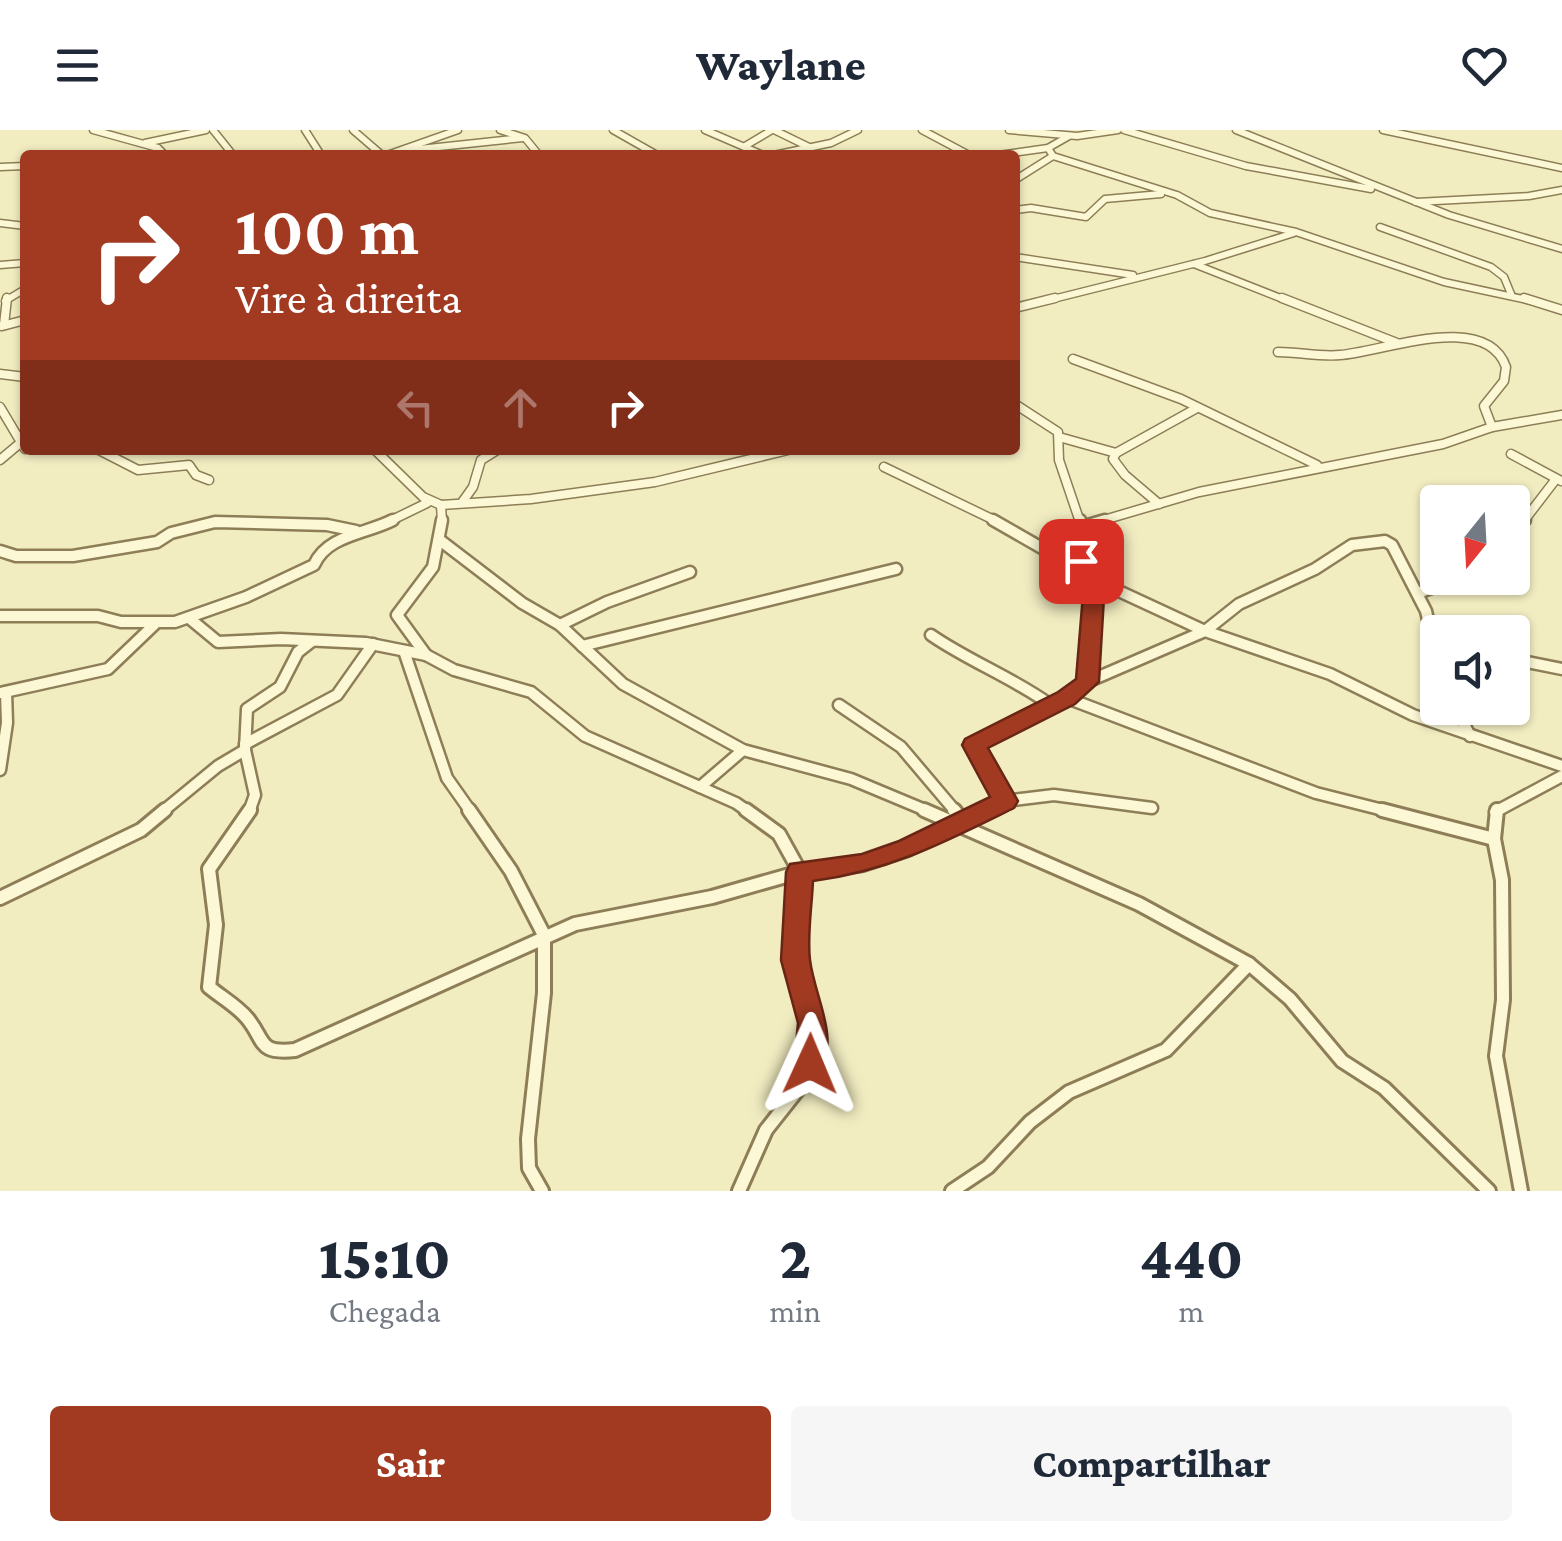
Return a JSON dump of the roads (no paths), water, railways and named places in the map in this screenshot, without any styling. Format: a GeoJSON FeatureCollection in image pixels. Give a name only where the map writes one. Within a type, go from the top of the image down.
{"type":"FeatureCollection","features":[{"type":"Feature","properties":{"kind":"street"},"geometry":{"type":"LineString","coordinates":[[93,130],[156,150]]}},
{"type":"Feature","properties":{"kind":"street"},"geometry":{"type":"LineString","coordinates":[[144,143],[209,130],[228,150]]}},
{"type":"Feature","properties":{"kind":"street"},"geometry":{"type":"LineString","coordinates":[[353,130],[379,150]]}},
{"type":"Feature","properties":{"kind":"street"},"geometry":{"type":"LineString","coordinates":[[404,150],[458,130]]}},
{"type":"Feature","properties":{"kind":"street"},"geometry":{"type":"LineString","coordinates":[[500,130],[523,138],[534,150]]}},
{"type":"Feature","properties":{"kind":"street"},"geometry":{"type":"LineString","coordinates":[[613,130],[647,150]]}},
{"type":"Feature","properties":{"kind":"street"},"geometry":{"type":"LineString","coordinates":[[705,130],[753,150]]}},
{"type":"Feature","properties":{"kind":"street"},"geometry":{"type":"LineString","coordinates":[[745,146],[773,130],[819,150]]}},
{"type":"Feature","properties":{"kind":"street"},"geometry":{"type":"LineString","coordinates":[[798,150],[858,130]]}},
{"type":"Feature","properties":{"kind":"street"},"geometry":{"type":"LineString","coordinates":[[922,130],[959,150]]}},
{"type":"Feature","properties":{"kind":"street"},"geometry":{"type":"LineString","coordinates":[[1009,130],[1068,136],[1122,130],[1202,155],[1257,165],[1306,180],[1387,191]]}},
{"type":"Feature","properties":{"kind":"street"},"geometry":{"type":"LineString","coordinates":[[1020,152],[1048,148],[1079,130]]}},
{"type":"Feature","properties":{"kind":"street"},"geometry":{"type":"LineString","coordinates":[[1236,130],[1415,202],[1562,249]]}},
{"type":"Feature","properties":{"kind":"street"},"geometry":{"type":"LineString","coordinates":[[1383,130],[1562,168]]}},
{"type":"Feature","properties":{"kind":"street"},"geometry":{"type":"LineString","coordinates":[[117,138],[136,133]]}},
{"type":"Feature","properties":{"kind":"street"},"geometry":{"type":"LineString","coordinates":[[410,150],[523,138]]}},
{"type":"Feature","properties":{"kind":"street"},"geometry":{"type":"LineString","coordinates":[[1048,148],[1053,156]]}},
{"type":"Feature","properties":{"kind":"street"},"geometry":{"type":"LineString","coordinates":[[1020,177],[1053,156],[1092,164],[1210,213],[1296,232],[1444,282],[1511,294],[1562,310]]}},
{"type":"Feature","properties":{"kind":"street"},"geometry":{"type":"LineString","coordinates":[[1415,202],[1446,196],[1515,196],[1562,190]]}},
{"type":"Feature","properties":{"kind":"street"},"geometry":{"type":"LineString","coordinates":[[1020,206],[1060,216],[1086,217],[1105,199],[1172,194]]}},
{"type":"Feature","properties":{"kind":"street"},"geometry":{"type":"LineString","coordinates":[[1380,227],[1491,268],[1504,277],[1511,294]]}},
{"type":"Feature","properties":{"kind":"street"},"geometry":{"type":"LineString","coordinates":[[1020,307],[1296,232]]}},
{"type":"Feature","properties":{"kind":"street"},"geometry":{"type":"LineString","coordinates":[[1020,256],[1140,276]]}},
{"type":"Feature","properties":{"kind":"street"},"geometry":{"type":"LineString","coordinates":[[1188,263],[1398,344]]}},
{"type":"Feature","properties":{"kind":"street"},"geometry":{"type":"LineString","coordinates":[[2,326],[5,299],[20,292]]}},
{"type":"Feature","properties":{"kind":"street"},"geometry":{"type":"LineString","coordinates":[[1278,352],[1342,355],[1398,344],[1466,339],[1484,344],[1501,356],[1507,369],[1504,382],[1484,406],[1492,427]]}},
{"type":"Feature","properties":{"kind":"street"},"geometry":{"type":"LineString","coordinates":[[1073,359],[1197,408],[1318,466]]}},
{"type":"Feature","properties":{"kind":"street"},"geometry":{"type":"LineString","coordinates":[[0,407],[20,438]]}},
{"type":"Feature","properties":{"kind":"street"},"geometry":{"type":"LineString","coordinates":[[1020,407],[1059,437],[1116,453]]}},
{"type":"Feature","properties":{"kind":"street"},"geometry":{"type":"LineString","coordinates":[[1159,504],[1119,469],[1113,458],[1197,408]]}},
{"type":"Feature","properties":{"kind":"street"},"geometry":{"type":"LineString","coordinates":[[1081,527],[1318,466],[1443,444],[1492,427],[1562,416]]}},
{"type":"Feature","properties":{"kind":"street"},"geometry":{"type":"LineString","coordinates":[[1059,437],[1059,460],[1075,497],[1081,527],[1082,571]]}},
{"type":"Feature","properties":{"kind":"street"},"geometry":{"type":"LineString","coordinates":[[1512,454],[1559,480]]}},
{"type":"Feature","properties":{"kind":"street"},"geometry":{"type":"LineString","coordinates":[[109,455],[138,470],[165,471],[190,465],[196,475],[210,480]]}},
{"type":"Feature","properties":{"kind":"street"},"geometry":{"type":"LineString","coordinates":[[380,455],[427,502],[441,505],[531,499],[654,482],[767,455]]}},
{"type":"Feature","properties":{"kind":"street"},"geometry":{"type":"LineString","coordinates":[[464,501],[473,487],[478,464],[490,455]]}},
{"type":"Feature","properties":{"kind":"street"},"geometry":{"type":"LineString","coordinates":[[884,467],[935,495],[1033,538],[1095,580],[1205,632],[1330,674],[1413,716],[1562,766]]}},
{"type":"Feature","properties":{"kind":"street"},"geometry":{"type":"LineString","coordinates":[[1530,511],[1542,490],[1559,480]]}},
{"type":"Feature","properties":{"kind":"street"},"geometry":{"type":"LineString","coordinates":[[0,616],[95,616],[156,624],[189,618],[314,565],[320,551],[344,537],[364,533],[427,502]]}},
{"type":"Feature","properties":{"kind":"street"},"geometry":{"type":"LineString","coordinates":[[426,656],[397,616],[402,603],[427,579],[440,541],[441,505]]}},
{"type":"Feature","properties":{"kind":"street"},"geometry":{"type":"LineString","coordinates":[[0,551],[16,556],[72,556],[157,542],[171,533],[215,522],[327,525],[364,533]]}},
{"type":"Feature","properties":{"kind":"street"},"geometry":{"type":"LineString","coordinates":[[440,541],[522,603],[560,625],[623,684],[743,750],[851,779],[960,822],[1139,904],[1249,964],[1290,999],[1342,1061],[1384,1088],[1481,1188]]}},
{"type":"Feature","properties":{"kind":"street"},"geometry":{"type":"LineString","coordinates":[[1005,801],[974,745],[1067,698],[1087,682],[1205,632],[1239,604],[1315,569],[1352,545],[1389,542],[1427,615]]}},
{"type":"Feature","properties":{"kind":"street"},"geometry":{"type":"LineString","coordinates":[[582,646],[896,569]]}},
{"type":"Feature","properties":{"kind":"street"},"geometry":{"type":"LineString","coordinates":[[560,625],[607,602],[690,572]]}},
{"type":"Feature","properties":{"kind":"street"},"geometry":{"type":"LineString","coordinates":[[1087,682],[1095,580]]}},
{"type":"Feature","properties":{"kind":"street"},"geometry":{"type":"LineString","coordinates":[[189,618],[218,642],[373,644],[426,656],[454,670],[531,692],[585,736],[736,802],[779,834],[800,872],[796,960],[813,1023],[810,1064],[800,1088],[766,1130],[739,1191]]}},
{"type":"Feature","properties":{"kind":"street"},"geometry":{"type":"LineString","coordinates":[[0,770],[6,723],[3,692],[108,669],[156,624]]}},
{"type":"Feature","properties":{"kind":"street"},"geometry":{"type":"LineString","coordinates":[[931,636],[969,661],[1028,688],[1052,706]]}},
{"type":"Feature","properties":{"kind":"street"},"geometry":{"type":"LineString","coordinates":[[312,641],[298,652],[280,688],[250,706],[245,747],[255,795],[249,813],[209,869],[216,925],[207,981],[213,994],[246,1018],[263,1046],[277,1052],[322,1040],[575,924],[712,897],[800,872],[862,864],[908,849],[1005,801],[1054,795],[1152,808]]}},
{"type":"Feature","properties":{"kind":"street"},"geometry":{"type":"LineString","coordinates":[[0,898],[141,830],[245,747],[337,695],[373,644]]}},
{"type":"Feature","properties":{"kind":"street"},"geometry":{"type":"LineString","coordinates":[[404,651],[447,778],[511,870],[544,935],[544,994],[528,1139],[530,1168],[542,1191]]}},
{"type":"Feature","properties":{"kind":"street"},"geometry":{"type":"LineString","coordinates":[[1530,663],[1562,669]]}},
{"type":"Feature","properties":{"kind":"street"},"geometry":{"type":"LineString","coordinates":[[1067,698],[1316,793],[1494,839]]}},
{"type":"Feature","properties":{"kind":"street"},"geometry":{"type":"LineString","coordinates":[[839,705],[902,747],[960,822]]}},
{"type":"Feature","properties":{"kind":"street"},"geometry":{"type":"LineString","coordinates":[[1464,725],[1470,737]]}},
{"type":"Feature","properties":{"kind":"street"},"geometry":{"type":"LineString","coordinates":[[700,787],[743,750]]}},
{"type":"Feature","properties":{"kind":"street"},"geometry":{"type":"LineString","coordinates":[[1521,1191],[1496,1056],[1502,1000],[1502,880],[1494,839],[1495,812],[1562,776]]}},
{"type":"Feature","properties":{"kind":"street"},"geometry":{"type":"LineString","coordinates":[[952,1191],[988,1167],[1030,1122],[1069,1092],[1166,1050],[1249,964]]}}]}
